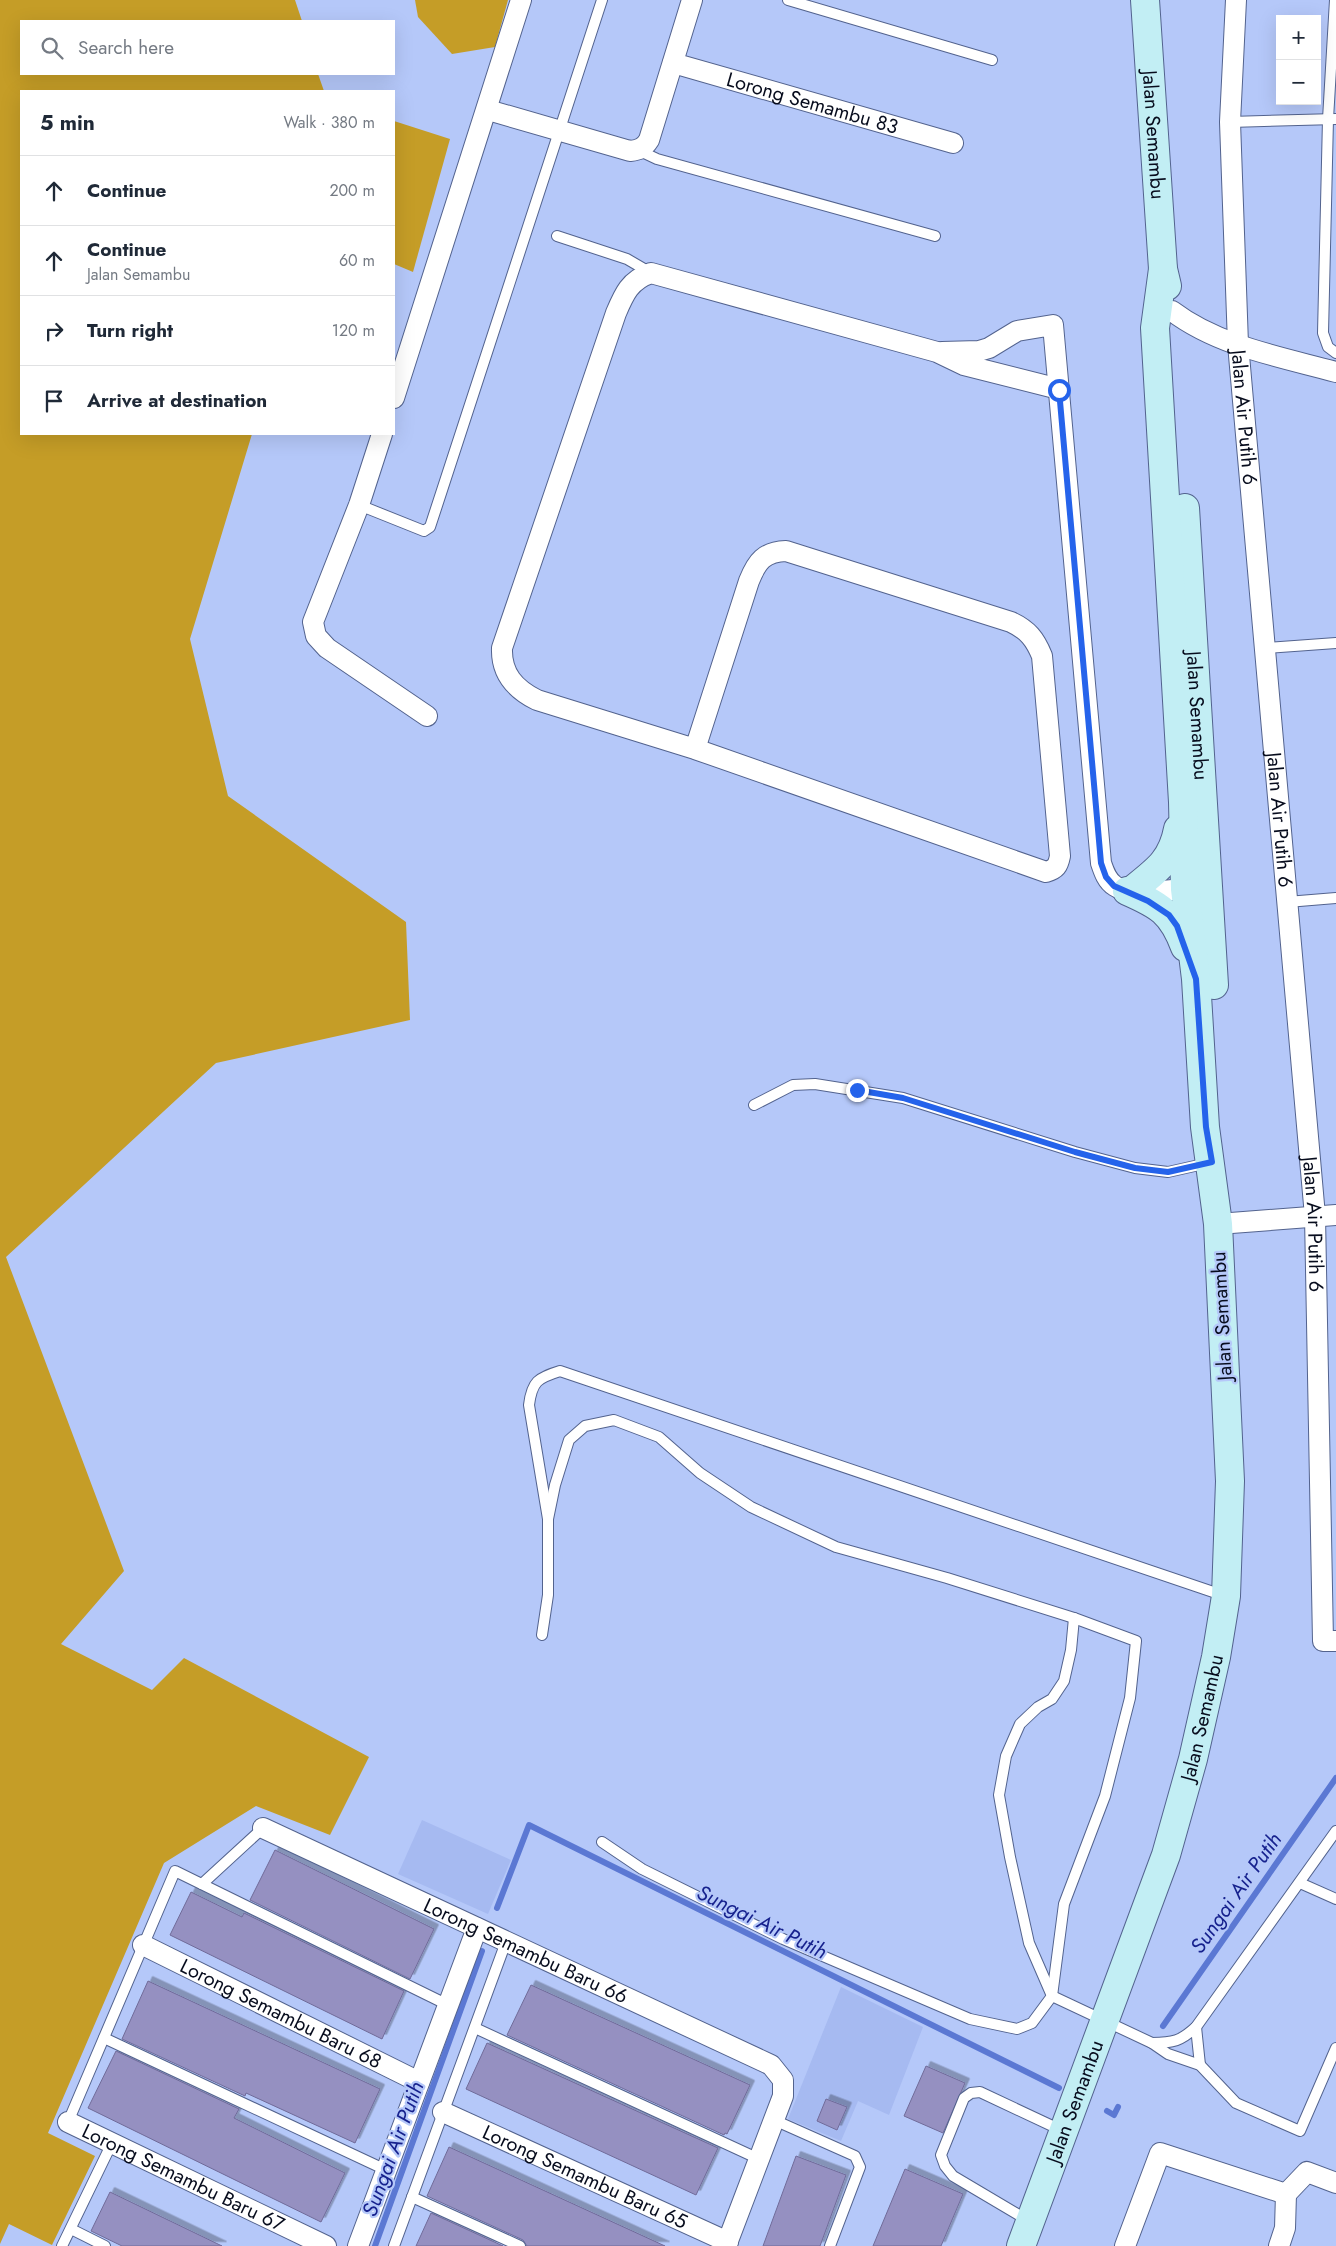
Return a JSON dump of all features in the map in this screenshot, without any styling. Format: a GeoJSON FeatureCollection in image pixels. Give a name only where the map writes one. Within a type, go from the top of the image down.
{"type":"FeatureCollection","features":[{"type":"Feature","properties":{"kind":"main road","name":"Jalan Semambu"},"geometry":{"type":"LineString","coordinates":[[1145,0],[1163,269],[1172,311],[1207,868],[1220,1125],[1212,1162]]}},
{"type":"Feature","properties":{"kind":"main road","name":"Jalan Semambu"},"geometry":{"type":"LineString","coordinates":[[1025,2234],[1106,2021],[1178,1818],[1209,1690],[1226,1596],[1230,1481],[1218,1224],[1212,1162],[1206,1127],[1196,979],[1185,889],[1183,802],[1155,328],[1163,269]]}},
{"type":"Feature","properties":{"kind":"main road"},"geometry":{"type":"LineString","coordinates":[[1183,802],[1175,845],[1169,858],[1129,891],[1169,915],[1177,926],[1196,979]]}},
{"type":"Feature","properties":{"kind":"main road"},"geometry":{"type":"LineString","coordinates":[[1207,868],[1185,889],[1209,912]]}},
{"type":"Feature","properties":{"kind":"street"},"geometry":{"type":"LineString","coordinates":[[395,395],[488,110],[521,0]]}},
{"type":"Feature","properties":{"kind":"street"},"geometry":{"type":"LineString","coordinates":[[488,110],[630,151],[638,150],[649,140],[692,0]]}},
{"type":"Feature","properties":{"kind":"street","name":"Jalan Air Putih 6"},"geometry":{"type":"LineString","coordinates":[[1236,0],[1230,122],[1238,344],[1315,1216],[1329,1641]]}},
{"type":"Feature","properties":{"kind":"street","name":"Lorong Semambu 83"},"geometry":{"type":"LineString","coordinates":[[673,63],[953,143]]}},
{"type":"Feature","properties":{"kind":"street"},"geometry":{"type":"LineString","coordinates":[[695,749],[748,581],[762,558],[772,552],[786,551],[1011,622],[1026,629],[1037,643],[1042,656],[1060,856],[1058,865],[1054,870],[1046,872],[695,749],[537,700],[522,693],[513,683],[505,672],[502,648],[616,313],[633,282],[651,273],[937,352],[964,365],[1059,390]]}},
{"type":"Feature","properties":{"kind":"street"},"geometry":{"type":"LineString","coordinates":[[1172,311],[1185,321],[1238,344],[1336,372]]}},
{"type":"Feature","properties":{"kind":"street"},"geometry":{"type":"LineString","coordinates":[[937,352],[979,351],[989,348],[1017,330],[1053,325],[1101,863],[1106,877],[1114,886],[1129,891],[1185,889]]}},
{"type":"Feature","properties":{"kind":"street"},"geometry":{"type":"LineString","coordinates":[[382,435],[359,504],[313,622],[316,636],[327,648],[427,716]]}},
{"type":"Feature","properties":{"kind":"street"},"geometry":{"type":"LineString","coordinates":[[1218,1224],[1336,1215]]}},
{"type":"Feature","properties":{"kind":"street","name":"Lorong Semambu Baru 66"},"geometry":{"type":"LineString","coordinates":[[263,1828],[771,2065],[783,2080],[783,2096],[774,2120]]}},
{"type":"Feature","properties":{"kind":"street"},"geometry":{"type":"LineString","coordinates":[[358,2246],[477,1928]]}},
{"type":"Feature","properties":{"kind":"street","name":"Lorong Semambu Baru 68"},"geometry":{"type":"LineString","coordinates":[[143,1945],[419,2082]]}},
{"type":"Feature","properties":{"kind":"street","name":"Lorong Semambu Baru 65"},"geometry":{"type":"LineString","coordinates":[[443,2112],[727,2244]]}},
{"type":"Feature","properties":{"kind":"street"},"geometry":{"type":"LineString","coordinates":[[727,2244],[774,2120]]}},
{"type":"Feature","properties":{"kind":"street","name":"Lorong Semambu Baru 67"},"geometry":{"type":"LineString","coordinates":[[68,2122],[326,2246]]}},
{"type":"Feature","properties":{"kind":"street"},"geometry":{"type":"LineString","coordinates":[[1125,2246],[1160,2153],[1286,2194]]}},
{"type":"Feature","properties":{"kind":"street"},"geometry":{"type":"LineString","coordinates":[[1279,2246],[1285,2228],[1286,2194],[1307,2172],[1336,2183]]}},
{"type":"Feature","properties":{"kind":"lane"},"geometry":{"type":"LineString","coordinates":[[359,504],[424,531],[430,527],[602,0]]}},
{"type":"Feature","properties":{"kind":"lane"},"geometry":{"type":"LineString","coordinates":[[788,0],[992,60]]}},
{"type":"Feature","properties":{"kind":"lane"},"geometry":{"type":"LineString","coordinates":[[1335,0],[1323,333],[1328,347],[1336,353]]}},
{"type":"Feature","properties":{"kind":"lane"},"geometry":{"type":"LineString","coordinates":[[1230,122],[1332,119]]}},
{"type":"Feature","properties":{"kind":"lane"},"geometry":{"type":"LineString","coordinates":[[638,150],[657,159],[935,236]]}},
{"type":"Feature","properties":{"kind":"lane"},"geometry":{"type":"LineString","coordinates":[[557,236],[627,258],[651,273]]}},
{"type":"Feature","properties":{"kind":"lane"},"geometry":{"type":"LineString","coordinates":[[1265,648],[1336,643]]}},
{"type":"Feature","properties":{"kind":"lane"},"geometry":{"type":"LineString","coordinates":[[1287,902],[1336,898]]}},
{"type":"Feature","properties":{"kind":"lane"},"geometry":{"type":"LineString","coordinates":[[754,1105],[793,1085],[815,1084],[903,1098],[1075,1152],[1135,1168],[1168,1172],[1212,1162]]}},
{"type":"Feature","properties":{"kind":"lane"},"geometry":{"type":"LineString","coordinates":[[542,1635],[548,1595],[548,1518],[529,1404],[531,1388],[541,1377],[560,1371],[1226,1596]]}},
{"type":"Feature","properties":{"kind":"lane"},"geometry":{"type":"LineString","coordinates":[[548,1518],[555,1485],[569,1440],[585,1426],[614,1420],[659,1437],[700,1473],[751,1507],[836,1547],[947,1578],[1074,1618],[1136,1641],[1130,1698],[1105,1796],[1064,1904],[1052,1996],[1032,2023],[1017,2030],[970,2019],[783,1939],[642,1869],[602,1842]]}},
{"type":"Feature","properties":{"kind":"lane"},"geometry":{"type":"LineString","coordinates":[[1074,1618],[1071,1650],[1064,1681],[1052,1699],[1038,1707],[1020,1724],[1006,1756],[1000,1795],[1010,1857],[1029,1942],[1052,1996],[1106,2021],[1168,2054],[1200,2065],[1236,2103],[1300,2131],[1336,2048]]}},
{"type":"Feature","properties":{"kind":"lane"},"geometry":{"type":"LineString","coordinates":[[202,1884],[263,1828]]}},
{"type":"Feature","properties":{"kind":"lane"},"geometry":{"type":"LineString","coordinates":[[1152,2044],[1183,2039],[1196,2027],[1300,1882],[1332,1843],[1336,1831]]}},
{"type":"Feature","properties":{"kind":"lane"},"geometry":{"type":"LineString","coordinates":[[68,2122],[175,1871],[448,2005]]}},
{"type":"Feature","properties":{"kind":"lane"},"geometry":{"type":"LineString","coordinates":[[1300,1882],[1336,1899]]}},
{"type":"Feature","properties":{"kind":"lane"},"geometry":{"type":"LineString","coordinates":[[394,2246],[506,1942]]}},
{"type":"Feature","properties":{"kind":"lane"},"geometry":{"type":"LineString","coordinates":[[1196,2027],[1200,2065]]}},
{"type":"Feature","properties":{"kind":"lane"},"geometry":{"type":"LineString","coordinates":[[475,2028],[759,2158]]}},
{"type":"Feature","properties":{"kind":"lane"},"geometry":{"type":"LineString","coordinates":[[104,2038],[386,2170]]}},
{"type":"Feature","properties":{"kind":"lane"},"geometry":{"type":"LineString","coordinates":[[1025,2234],[953,2176],[945,2166],[941,2155],[964,2098],[971,2093],[980,2092],[1064,2131]]}},
{"type":"Feature","properties":{"kind":"lane"},"geometry":{"type":"LineString","coordinates":[[774,2120],[855,2156],[860,2167],[830,2246]]}},
{"type":"Feature","properties":{"kind":"lane"},"geometry":{"type":"LineString","coordinates":[[62,2246],[112,2143]]}},
{"type":"Feature","properties":{"kind":"lane"},"geometry":{"type":"LineString","coordinates":[[412,2197],[520,2246]]}},
{"type":"Feature","properties":{"kind":"lane"},"geometry":{"type":"LineString","coordinates":[[71,2229],[105,2246]]}},
{"type":"Feature","properties":{"kind":"shaded area"},"geometry":{"type":"Polygon","coordinates":[[[0,0],[295,0],[302,20],[20,20],[20,75],[318,75],[324,90],[20,90],[20,435],[252,435],[190,639],[228,796],[406,922],[410,1020],[216,1063],[6,1257],[124,1571],[61,1644],[152,1690],[184,1658],[369,1757],[330,1835],[256,1806],[164,1863],[48,2133],[95,2156],[52,2245],[9,2224],[0,2244],[0,0]]]}},
{"type":"Feature","properties":{"kind":"shaded area"},"geometry":{"type":"Polygon","coordinates":[[[415,0],[508,0],[495,47],[452,54],[418,17],[415,0]]]}},
{"type":"Feature","properties":{"kind":"shaded area"},"geometry":{"type":"Polygon","coordinates":[[[395,121],[450,139],[413,272],[395,264],[395,121]]]}},
{"type":"Feature","properties":{"kind":"shaded area"},"geometry":{"type":"Polygon","coordinates":[[[422,1820],[511,1860],[488,1914],[398,1874],[422,1820]]]}},
{"type":"Feature","properties":{"kind":"shaded area"},"geometry":{"type":"Polygon","coordinates":[[[841,1987],[923,2027],[889,2115],[858,2101],[841,2141],[788,2119],[841,1987]]]}},
{"type":"Feature","properties":{"kind":"building"},"geometry":{"type":"Polygon","coordinates":[[[275,1850],[434,1929],[410,1979],[250,1900],[275,1850]]]}},
{"type":"Feature","properties":{"kind":"building"},"geometry":{"type":"Polygon","coordinates":[[[191,1892],[242,1917],[244,1913],[404,1991],[382,2039],[170,1935],[191,1892]]]}},
{"type":"Feature","properties":{"kind":"building"},"geometry":{"type":"Polygon","coordinates":[[[148,1981],[380,2089],[355,2143],[246,2093],[245,2096],[122,2039],[148,1981]]]}},
{"type":"Feature","properties":{"kind":"building"},"geometry":{"type":"Polygon","coordinates":[[[531,1985],[750,2085],[727,2134],[725,2133],[724,2135],[507,2035],[531,1985]]]}},
{"type":"Feature","properties":{"kind":"building"},"geometry":{"type":"Polygon","coordinates":[[[487,2043],[718,2148],[696,2195],[466,2089],[487,2043]]]}},
{"type":"Feature","properties":{"kind":"building"},"geometry":{"type":"Polygon","coordinates":[[[116,2051],[239,2109],[234,2118],[345,2173],[321,2222],[88,2108],[116,2051]]]}},
{"type":"Feature","properties":{"kind":"building"},"geometry":{"type":"Polygon","coordinates":[[[926,2066],[965,2083],[943,2133],[904,2116],[926,2066]]]}},
{"type":"Feature","properties":{"kind":"building"},"geometry":{"type":"Polygon","coordinates":[[[826,2099],[847,2107],[837,2130],[817,2121],[826,2099]]]}},
{"type":"Feature","properties":{"kind":"building"},"geometry":{"type":"Polygon","coordinates":[[[449,2147],[665,2246],[527,2246],[523,2240],[427,2196],[449,2147]]]}},
{"type":"Feature","properties":{"kind":"building"},"geometry":{"type":"Polygon","coordinates":[[[796,2156],[846,2175],[820,2246],[763,2246],[796,2156]]]}},
{"type":"Feature","properties":{"kind":"building"},"geometry":{"type":"Polygon","coordinates":[[[905,2169],[963,2194],[941,2246],[873,2246],[905,2169]]]}},
{"type":"Feature","properties":{"kind":"building"},"geometry":{"type":"Polygon","coordinates":[[[110,2192],[222,2246],[122,2246],[91,2231],[110,2192]]]}},
{"type":"Feature","properties":{"kind":"building"},"geometry":{"type":"Polygon","coordinates":[[[431,2213],[503,2246],[416,2246],[431,2213]]]}},
{"type":"Feature","properties":{"kind":"waterway","name":"Sungai Air Putih"},"geometry":{"type":"LineString","coordinates":[[1163,2026],[1336,1778]]}},
{"type":"Feature","properties":{"kind":"waterway","name":"Sungai Air Putih"},"geometry":{"type":"LineString","coordinates":[[497,1908],[529,1825],[1059,2088]]}},
{"type":"Feature","properties":{"kind":"waterway","name":"Sungai Air Putih"},"geometry":{"type":"LineString","coordinates":[[375,2246],[482,1951]]}},
{"type":"Feature","properties":{"kind":"waterway","name":"Sungai Air Putih"},"geometry":{"type":"LineString","coordinates":[[1107,2111],[1114,2115],[1118,2107]]}},
{"type":"Feature","properties":{"kind":"route"},"geometry":{"type":"LineString","coordinates":[[857,1090],[903,1098],[1075,1152],[1135,1168],[1168,1172],[1212,1162],[1206,1127],[1196,979],[1177,926],[1162,908],[1114,886],[1106,877],[1101,863],[1059,390]]}}]}
